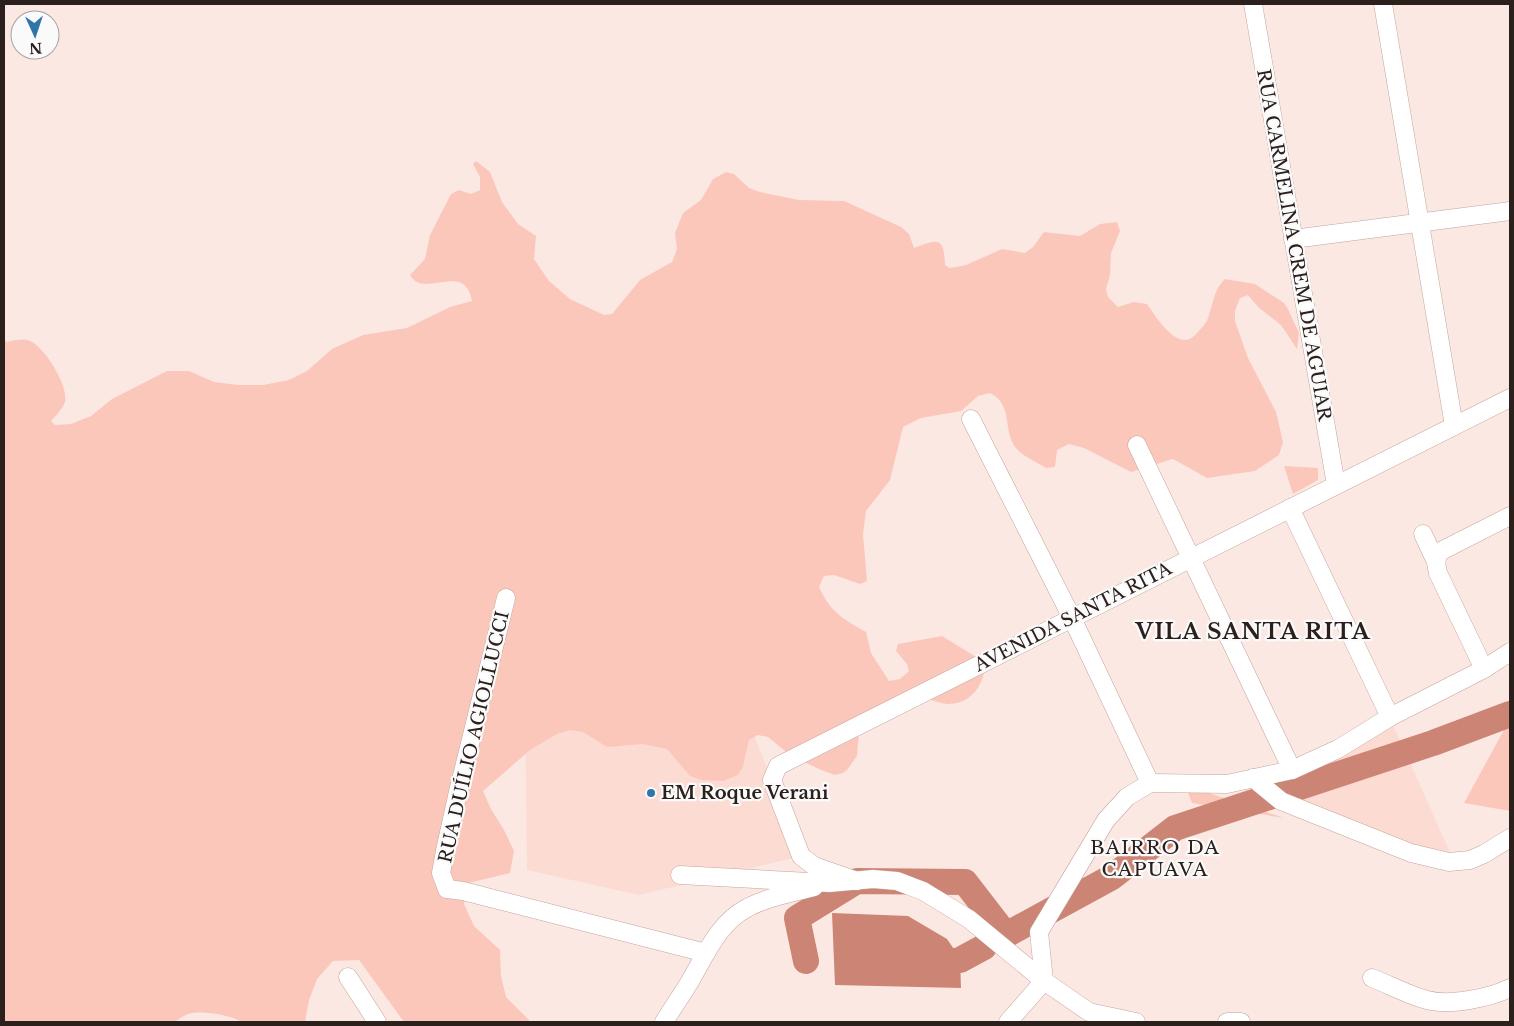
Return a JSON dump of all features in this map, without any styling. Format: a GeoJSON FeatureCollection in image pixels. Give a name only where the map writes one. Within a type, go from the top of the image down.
{"type":"FeatureCollection","features":[{"type":"Feature","properties":{"kind":"street","name":"RUA CARMELINA CREM DE AGUIAR"},"geometry":{"type":"LineString","coordinates":[[1253,4],[1336,485]]}},
{"type":"Feature","properties":{"kind":"street"},"geometry":{"type":"LineString","coordinates":[[1383,4],[1454,426]]}},
{"type":"Feature","properties":{"kind":"street"},"geometry":{"type":"LineString","coordinates":[[1293,239],[1510,211]]}},
{"type":"Feature","properties":{"kind":"street","name":"AVENIDA SANTA RITA"},"geometry":{"type":"LineString","coordinates":[[857,881],[814,866],[801,856],[772,780],[778,766],[1510,398]]}},
{"type":"Feature","properties":{"kind":"street"},"geometry":{"type":"LineString","coordinates":[[971,419],[1072,618],[1150,783]]}},
{"type":"Feature","properties":{"kind":"street"},"geometry":{"type":"LineString","coordinates":[[1137,445],[1292,770]]}},
{"type":"Feature","properties":{"kind":"street"},"geometry":{"type":"LineString","coordinates":[[1290,508],[1390,717]]}},
{"type":"Feature","properties":{"kind":"street"},"geometry":{"type":"LineString","coordinates":[[1436,562],[1437,556],[1441,551],[1510,516]]}},
{"type":"Feature","properties":{"kind":"street"},"geometry":{"type":"LineString","coordinates":[[1423,534],[1436,562],[1438,573],[1484,669]]}},
{"type":"Feature","properties":{"kind":"street","name":"RUA DUÍLIO AGIOLLUCCI"},"geometry":{"type":"LineString","coordinates":[[506,598],[458,792],[442,872],[447,888],[706,953]]}},
{"type":"Feature","properties":{"kind":"street"},"geometry":{"type":"LineString","coordinates":[[1008,1022],[1044,980],[1040,932],[1106,820],[1127,797],[1150,783],[1227,784],[1292,770],[1338,749],[1390,717],[1484,669],[1510,652]]}},
{"type":"Feature","properties":{"kind":"street"},"geometry":{"type":"LineString","coordinates":[[1253,778],[1281,801],[1412,853],[1449,862],[1470,860],[1510,838]]}},
{"type":"Feature","properties":{"kind":"street"},"geometry":{"type":"LineString","coordinates":[[680,875],[829,883],[873,879],[897,881],[923,891],[969,920],[1044,980],[1089,1012],[1136,1022]]}},
{"type":"Feature","properties":{"kind":"street"},"geometry":{"type":"LineString","coordinates":[[664,1022],[715,937],[726,924],[746,908],[829,883]]}},
{"type":"Feature","properties":{"kind":"street"},"geometry":{"type":"LineString","coordinates":[[348,978],[377,1022]]}},
{"type":"Feature","properties":{"kind":"street"},"geometry":{"type":"LineString","coordinates":[[1372,978],[1428,1000],[1458,1002],[1488,996],[1510,988]]}},
{"type":"Feature","properties":{"kind":"street"},"geometry":{"type":"LineString","coordinates":[[1227,1022],[1241,1022]]}},
{"type":"Feature","properties":{"kind":"shaded area"},"geometry":{"type":"Polygon","coordinates":[[[476,161],[490,172],[502,202],[518,224],[536,236],[534,259],[549,281],[570,299],[604,315],[612,314],[640,280],[672,262],[677,249],[675,233],[683,213],[701,200],[713,179],[726,172],[734,174],[749,188],[760,192],[799,200],[844,201],[901,227],[909,234],[914,248],[938,242],[943,249],[945,265],[950,268],[966,265],[1002,249],[1025,253],[1033,247],[1044,232],[1080,236],[1100,224],[1117,222],[1120,231],[1111,253],[1110,275],[1106,289],[1108,297],[1118,307],[1134,302],[1147,304],[1162,325],[1176,337],[1183,340],[1190,339],[1203,326],[1208,318],[1216,292],[1225,279],[1255,284],[1287,307],[1299,333],[1297,349],[1281,325],[1258,307],[1248,295],[1240,298],[1235,311],[1235,321],[1248,358],[1276,412],[1283,442],[1279,455],[1255,471],[1207,478],[1173,459],[1131,472],[1084,448],[1069,444],[1057,450],[1055,467],[1046,468],[1016,448],[1009,434],[1002,404],[990,393],[978,396],[961,411],[921,418],[903,427],[890,480],[866,511],[863,534],[867,581],[860,584],[834,575],[824,576],[819,587],[823,596],[838,614],[866,632],[871,653],[889,681],[900,679],[909,671],[907,664],[896,651],[898,644],[942,636],[973,655],[985,666],[984,674],[978,687],[969,698],[956,703],[948,704],[914,694],[860,718],[857,756],[847,770],[835,775],[790,755],[768,737],[758,735],[749,740],[743,766],[738,775],[723,781],[701,780],[690,776],[667,749],[643,744],[607,747],[583,732],[570,730],[557,734],[530,750],[483,791],[514,851],[510,873],[468,883],[464,904],[474,926],[500,950],[501,976],[506,997],[531,1022],[404,1022],[359,960],[333,961],[317,979],[309,1000],[305,1022],[242,1022],[223,1015],[194,1013],[188,1014],[174,1022],[4,1022],[4,340],[7,342],[22,339],[30,341],[42,351],[55,368],[63,387],[65,402],[61,410],[51,421],[55,425],[71,424],[91,416],[112,399],[167,371],[189,371],[214,382],[238,385],[263,385],[289,380],[307,371],[332,349],[363,335],[407,328],[450,307],[472,301],[468,289],[461,283],[453,281],[424,284],[416,282],[410,275],[425,259],[430,235],[451,194],[459,190],[471,194],[480,190],[480,177],[473,164],[476,161]]]}},
{"type":"Feature","properties":{"kind":"shaded area"},"geometry":{"type":"Polygon","coordinates":[[[1284,466],[1318,468],[1318,480],[1293,494],[1284,466]]]}},
{"type":"Feature","properties":{"kind":"shaded area","name":"EM Roque Verani"},"geometry":{"type":"Polygon","coordinates":[[[739,696],[801,856],[639,895],[527,870],[525,720],[739,696]]]}},
{"type":"Feature","properties":{"kind":"shaded area"},"geometry":{"type":"Polygon","coordinates":[[[1390,718],[1454,861],[1282,800],[1292,772],[1390,718]]]}},
{"type":"Feature","properties":{"kind":"shaded area"},"geometry":{"type":"Polygon","coordinates":[[[1510,719],[1510,811],[1464,803],[1510,719]]]}},
{"type":"Feature","properties":{"kind":"shaded area"},"geometry":{"type":"Polygon","coordinates":[[[1185,785],[1284,818],[1192,803],[1185,785]]]}},
{"type":"Feature","properties":{"kind":"shaded area"},"geometry":{"type":"Polygon","coordinates":[[[832,913],[908,916],[947,939],[960,958],[961,988],[835,985],[832,913]]]}},
{"type":"Feature","properties":{"kind":"waterway"},"geometry":{"type":"LineString","coordinates":[[806,961],[797,918],[857,881],[965,882],[1006,935],[1112,877],[1175,828],[1433,743],[1510,714]]}},
{"type":"Feature","properties":{"kind":"waterway"},"geometry":{"type":"LineString","coordinates":[[942,963],[960,960],[984,947]]}},
{"type":"Feature","properties":{"kind":"place","name":"EM Roque Verani"},"geometry":{"type":"Point","coordinates":[651,793]}},
{"type":"Feature","properties":{"kind":"district","name":"VILA SANTA RITA"},"geometry":{"type":"Point","coordinates":[1253,631]}},
{"type":"Feature","properties":{"kind":"district","name":"BAIRRO DA CAPUAVA"},"geometry":{"type":"Point","coordinates":[1155,858]}}]}
